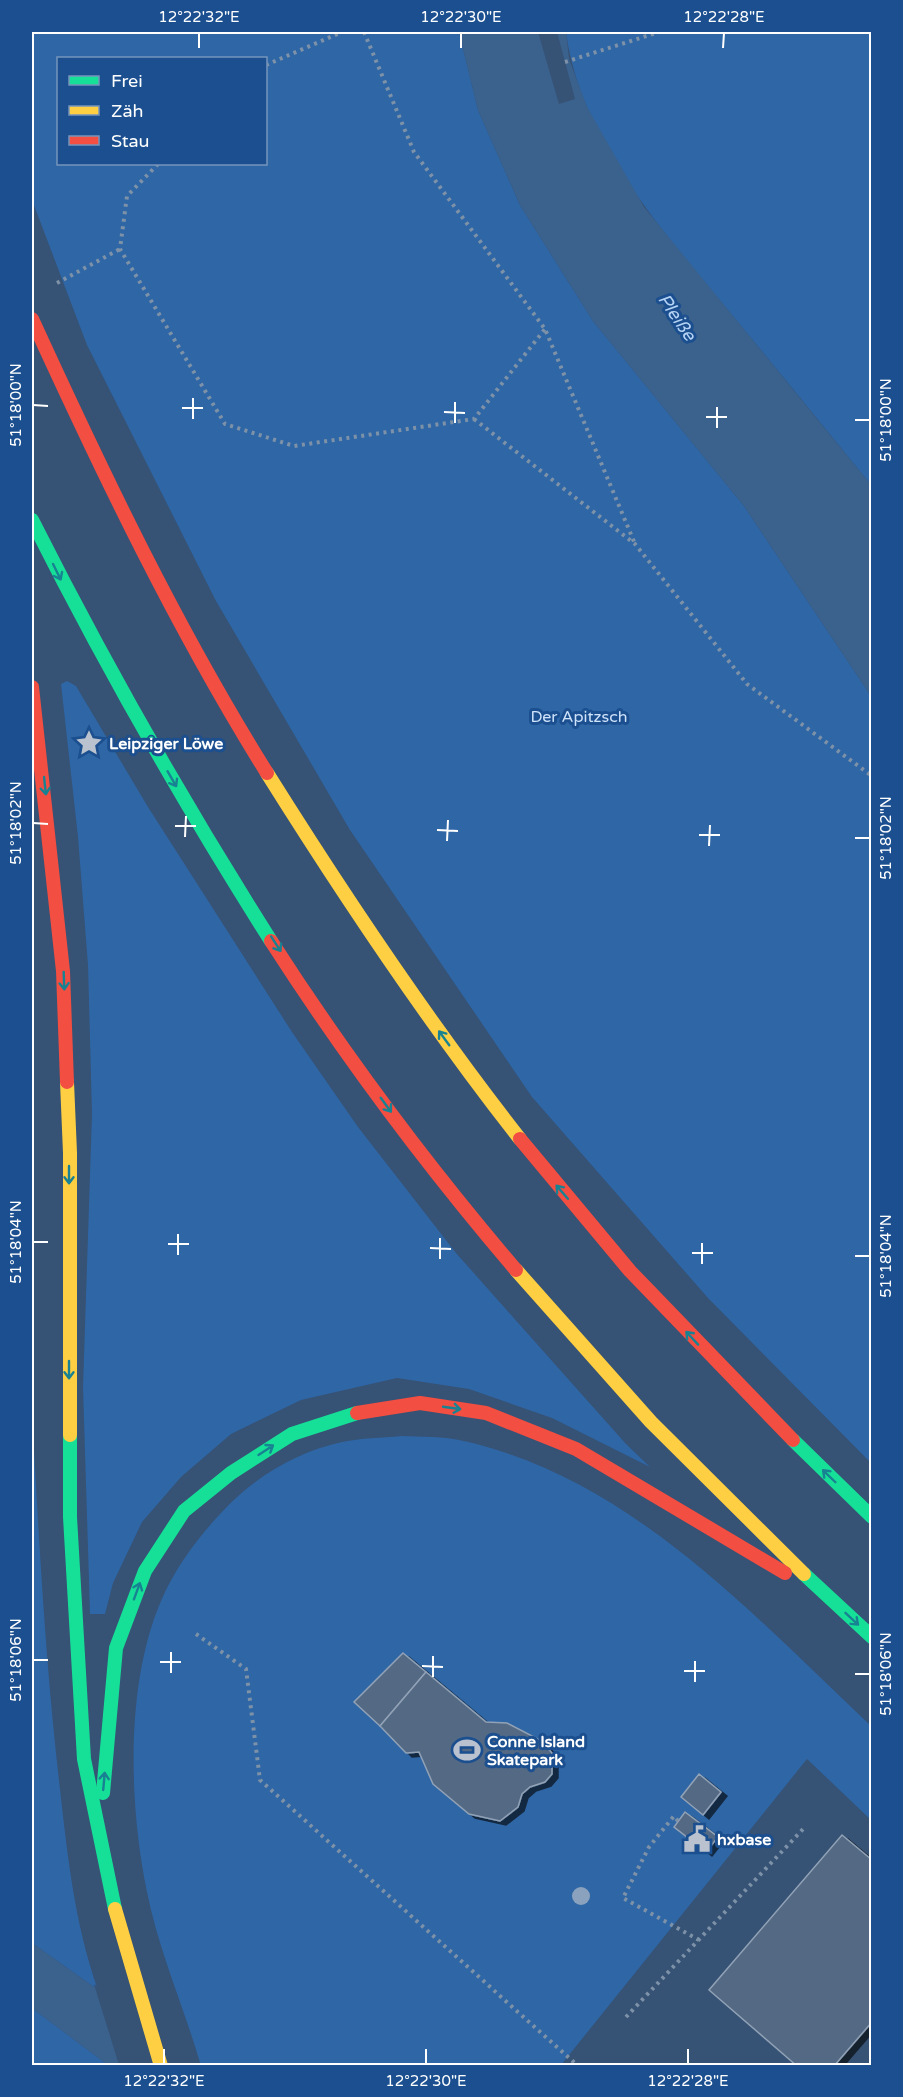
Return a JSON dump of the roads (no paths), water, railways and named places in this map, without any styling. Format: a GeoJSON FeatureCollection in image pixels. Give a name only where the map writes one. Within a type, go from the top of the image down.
{"type":"FeatureCollection","features":[{"type":"Feature","properties":{"kind":"highway"},"geometry":{"type":"LineString","coordinates":[[32,319],[76,420],[156,579],[288,806],[401,978],[480,1088],[556,1186],[629,1270],[705,1353],[872,1517]]}},
{"type":"Feature","properties":{"kind":"highway"},"geometry":{"type":"LineString","coordinates":[[32,519],[75,609],[189,809],[320,1013],[401,1127],[499,1250],[583,1348],[679,1451],[833,1602],[872,1637]]}},
{"type":"Feature","properties":{"kind":"highway"},"geometry":{"type":"LineString","coordinates":[[32,687],[63,971],[70,1153],[70,1517],[84,1760],[110,1891],[135,1985],[161,2066]]}},
{"type":"Feature","properties":{"kind":"highway"},"geometry":{"type":"LineString","coordinates":[[99,1839],[116,1648],[145,1571],[184,1511],[231,1473],[292,1434],[356,1413],[420,1403],[486,1413],[576,1449],[833,1602]]}},
{"type":"Feature","properties":{"kind":"water","name":"Pleiße"},"geometry":{"type":"Polygon","coordinates":[[[459,32],[566,32],[569,59],[587,107],[644,207],[871,485],[871,696],[744,506],[593,321],[520,205],[478,110],[459,32]]]}},
{"type":"Feature","properties":{"kind":"water"},"geometry":{"type":"Polygon","coordinates":[[[32,1943],[98,1990],[192,2065],[108,2065],[32,2008],[32,1943]]]}},
{"type":"Feature","properties":{"kind":"place","name":"Leipziger Löwe"},"geometry":{"type":"Point","coordinates":[89,743]}},
{"type":"Feature","properties":{"kind":"place","name":"Conne Island Skatepark"},"geometry":{"type":"Point","coordinates":[467,1750]}},
{"type":"Feature","properties":{"kind":"place","name":"hxbase"},"geometry":{"type":"Point","coordinates":[697,1839]}},
{"type":"Feature","properties":{"kind":"park label","name":"Der Apitzsch"},"geometry":{"type":"Point","coordinates":[579,716]}}]}
